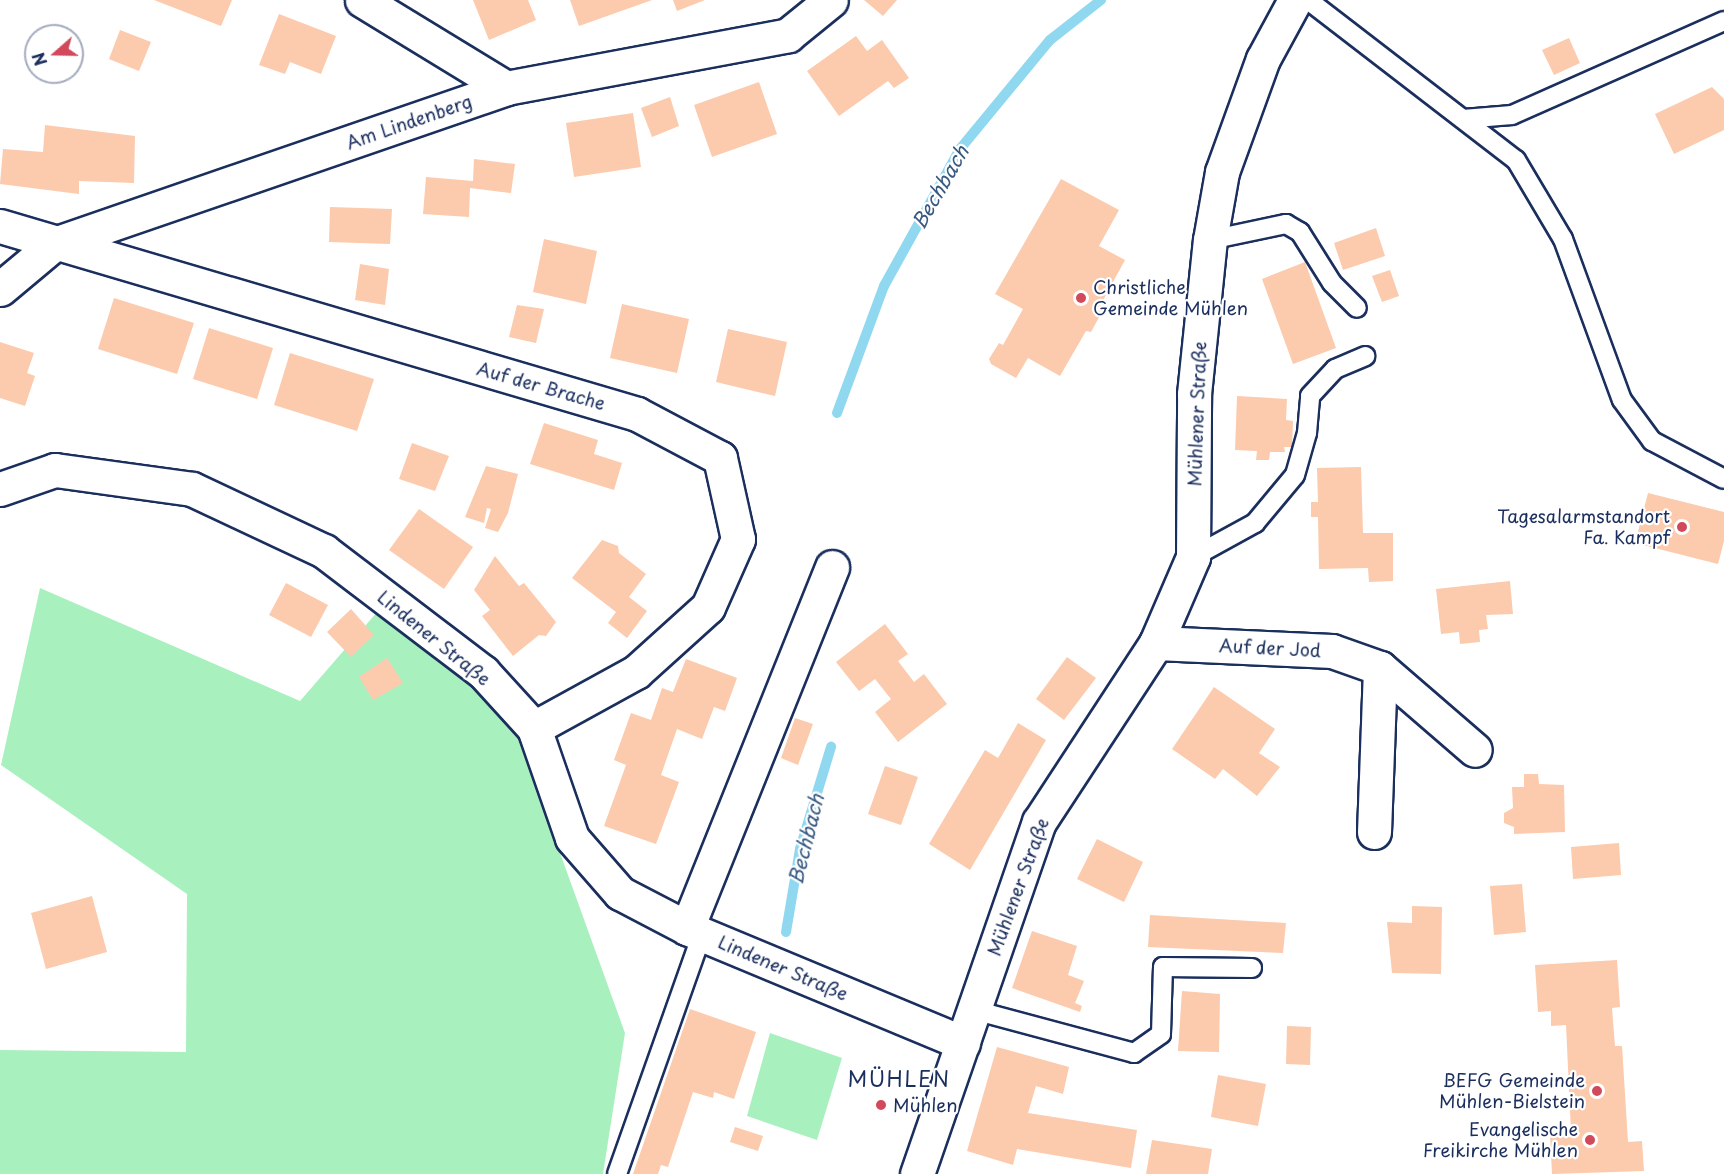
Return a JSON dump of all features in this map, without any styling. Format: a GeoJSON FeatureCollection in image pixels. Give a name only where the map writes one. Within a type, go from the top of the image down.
{"type":"FeatureCollection","features":[{"type":"Feature","properties":{"kind":"street"},"geometry":{"type":"LineString","coordinates":[[362,0],[506,88]]}},
{"type":"Feature","properties":{"kind":"street","name":"Am Lindenberg"},"geometry":{"type":"LineString","coordinates":[[0,289],[54,244],[506,88],[788,35],[831,0]]}},
{"type":"Feature","properties":{"kind":"street","name":"Mühlener Straße"},"geometry":{"type":"LineString","coordinates":[[922,1173],[974,1010],[1039,822],[1156,643],[1193,556],[1194,394],[1210,240],[1222,172],[1263,59],[1295,0]]}},
{"type":"Feature","properties":{"kind":"street","name":"Auf der Brache"},"geometry":{"type":"LineString","coordinates":[[0,226],[54,244],[637,414],[720,458],[738,539],[708,607],[636,672],[534,728]]}},
{"type":"Feature","properties":{"kind":"street","name":"Lindener Straße"},"geometry":{"type":"LineString","coordinates":[[0,489],[56,470],[192,489],[324,551],[483,672],[534,728],[572,838],[620,893],[695,931],[963,1043]]}},
{"type":"Feature","properties":{"kind":"street"},"geometry":{"type":"LineString","coordinates":[[695,931],[832,567]]}},
{"type":"Feature","properties":{"kind":"street","name":"Auf der Jod"},"geometry":{"type":"LineString","coordinates":[[1156,643],[1332,651],[1380,668],[1475,750]]}},
{"type":"Feature","properties":{"kind":"street"},"geometry":{"type":"LineString","coordinates":[[1374,832],[1380,668]]}},
{"type":"Feature","properties":{"kind":"lane"},"geometry":{"type":"LineString","coordinates":[[1308,0],[1516,160],[1563,239],[1622,400],[1652,441],[1724,479]]}},
{"type":"Feature","properties":{"kind":"lane"},"geometry":{"type":"LineString","coordinates":[[1463,119],[1512,115],[1724,21]]}},
{"type":"Feature","properties":{"kind":"lane"},"geometry":{"type":"LineString","coordinates":[[1210,240],[1286,224],[1300,232],[1332,283],[1357,308]]}},
{"type":"Feature","properties":{"kind":"lane"},"geometry":{"type":"LineString","coordinates":[[1193,556],[1255,523],[1295,475],[1307,433],[1310,396],[1335,369],[1365,356]]}},
{"type":"Feature","properties":{"kind":"lane"},"geometry":{"type":"LineString","coordinates":[[617,1174],[695,931]]}},
{"type":"Feature","properties":{"kind":"lane"},"geometry":{"type":"LineString","coordinates":[[974,1010],[1134,1053],[1161,1034],[1163,968],[1252,968]]}},
{"type":"Feature","properties":{"kind":"green space"},"geometry":{"type":"Polygon","coordinates":[[[40,588],[300,701],[378,611],[511,717],[625,1033],[603,1174],[0,1174],[0,1050],[186,1052],[187,894],[1,765],[40,588]]]}},
{"type":"Feature","properties":{"kind":"green space"},"geometry":{"type":"Polygon","coordinates":[[[770,1033],[842,1058],[817,1140],[747,1116],[770,1033]]]}},
{"type":"Feature","properties":{"kind":"building"},"geometry":{"type":"Polygon","coordinates":[[[154,0],[232,0],[221,26],[154,0]]]}},
{"type":"Feature","properties":{"kind":"building"},"geometry":{"type":"Polygon","coordinates":[[[473,0],[528,0],[536,20],[489,40],[473,0]]]}},
{"type":"Feature","properties":{"kind":"building"},"geometry":{"type":"Polygon","coordinates":[[[570,0],[652,0],[579,26],[570,0]]]}},
{"type":"Feature","properties":{"kind":"building"},"geometry":{"type":"Polygon","coordinates":[[[673,0],[705,0],[677,11],[673,0]]]}},
{"type":"Feature","properties":{"kind":"building"},"geometry":{"type":"Polygon","coordinates":[[[864,0],[897,0],[883,16],[864,0]]]}},
{"type":"Feature","properties":{"kind":"building"},"geometry":{"type":"Polygon","coordinates":[[[279,14],[336,36],[321,74],[290,62],[285,74],[259,65],[279,14]]]}},
{"type":"Feature","properties":{"kind":"building"},"geometry":{"type":"Polygon","coordinates":[[[120,30],[151,42],[139,71],[109,59],[120,30]]]}},
{"type":"Feature","properties":{"kind":"building"},"geometry":{"type":"Polygon","coordinates":[[[856,36],[867,51],[882,40],[909,78],[894,88],[888,81],[839,116],[807,71],[856,36]]]}},
{"type":"Feature","properties":{"kind":"building"},"geometry":{"type":"Polygon","coordinates":[[[1569,38],[1580,63],[1554,75],[1542,50],[1569,38]]]}},
{"type":"Feature","properties":{"kind":"building"},"geometry":{"type":"Polygon","coordinates":[[[759,82],[777,134],[712,157],[694,105],[759,82]]]}},
{"type":"Feature","properties":{"kind":"building"},"geometry":{"type":"Polygon","coordinates":[[[1712,87],[1724,99],[1724,130],[1674,154],[1655,114],[1712,87]]]}},
{"type":"Feature","properties":{"kind":"building"},"geometry":{"type":"Polygon","coordinates":[[[670,97],[679,126],[652,137],[641,108],[670,97]]]}},
{"type":"Feature","properties":{"kind":"building"},"geometry":{"type":"Polygon","coordinates":[[[633,113],[641,167],[574,177],[566,123],[633,113]]]}},
{"type":"Feature","properties":{"kind":"building"},"geometry":{"type":"Polygon","coordinates":[[[45,125],[135,136],[134,183],[79,181],[79,194],[0,184],[3,149],[43,152],[45,125]]]}},
{"type":"Feature","properties":{"kind":"building"},"geometry":{"type":"Polygon","coordinates":[[[474,159],[515,164],[511,193],[470,188],[469,217],[423,214],[426,177],[473,181],[474,159]]]}},
{"type":"Feature","properties":{"kind":"building"},"geometry":{"type":"Polygon","coordinates":[[[1061,179],[1119,210],[1099,246],[1125,260],[1100,306],[1103,310],[1091,332],[1086,331],[1060,376],[1028,358],[1016,378],[991,364],[989,359],[999,343],[1003,345],[1023,309],[995,294],[1061,179]]]}},
{"type":"Feature","properties":{"kind":"building"},"geometry":{"type":"Polygon","coordinates":[[[330,207],[392,209],[390,244],[329,242],[330,207]]]}},
{"type":"Feature","properties":{"kind":"building"},"geometry":{"type":"Polygon","coordinates":[[[1376,228],[1385,256],[1343,270],[1334,243],[1376,228]]]}},
{"type":"Feature","properties":{"kind":"building"},"geometry":{"type":"Polygon","coordinates":[[[544,239],[597,251],[586,304],[533,292],[544,239]]]}},
{"type":"Feature","properties":{"kind":"building"},"geometry":{"type":"Polygon","coordinates":[[[1305,262],[1336,348],[1293,364],[1262,279],[1305,262]]]}},
{"type":"Feature","properties":{"kind":"building"},"geometry":{"type":"Polygon","coordinates":[[[360,264],[389,269],[385,305],[355,300],[360,264]]]}},
{"type":"Feature","properties":{"kind":"building"},"geometry":{"type":"Polygon","coordinates":[[[1390,270],[1399,296],[1382,302],[1372,276],[1390,270]]]}},
{"type":"Feature","properties":{"kind":"building"},"geometry":{"type":"Polygon","coordinates":[[[114,298],[194,323],[177,374],[98,349],[114,298]]]}},
{"type":"Feature","properties":{"kind":"building"},"geometry":{"type":"Polygon","coordinates":[[[622,304],[689,319],[677,373],[610,358],[622,304]]]}},
{"type":"Feature","properties":{"kind":"building"},"geometry":{"type":"Polygon","coordinates":[[[517,305],[544,309],[536,343],[509,337],[517,305]]]}},
{"type":"Feature","properties":{"kind":"building"},"geometry":{"type":"Polygon","coordinates":[[[209,328],[273,348],[257,399],[193,379],[209,328]]]}},
{"type":"Feature","properties":{"kind":"building"},"geometry":{"type":"Polygon","coordinates":[[[728,329],[787,342],[775,396],[716,382],[728,329]]]}},
{"type":"Feature","properties":{"kind":"building"},"geometry":{"type":"Polygon","coordinates":[[[0,342],[34,353],[27,373],[35,376],[25,406],[0,398],[0,342]]]}},
{"type":"Feature","properties":{"kind":"building"},"geometry":{"type":"Polygon","coordinates":[[[290,353],[374,379],[357,431],[274,405],[290,353]]]}},
{"type":"Feature","properties":{"kind":"building"},"geometry":{"type":"Polygon","coordinates":[[[1237,396],[1287,399],[1286,420],[1293,421],[1292,447],[1284,447],[1285,452],[1270,452],[1269,460],[1256,460],[1257,451],[1235,450],[1237,396]]]}},
{"type":"Feature","properties":{"kind":"building"},"geometry":{"type":"Polygon","coordinates":[[[544,423],[598,440],[594,454],[622,463],[614,490],[530,464],[544,423]]]}},
{"type":"Feature","properties":{"kind":"building"},"geometry":{"type":"Polygon","coordinates":[[[412,443],[449,456],[435,491],[399,479],[412,443]]]}},
{"type":"Feature","properties":{"kind":"building"},"geometry":{"type":"Polygon","coordinates":[[[486,466],[518,474],[508,513],[498,532],[485,528],[491,509],[487,508],[484,523],[465,517],[486,466]]]}},
{"type":"Feature","properties":{"kind":"building"},"geometry":{"type":"Polygon","coordinates":[[[1361,467],[1363,533],[1393,533],[1393,581],[1369,582],[1368,568],[1319,569],[1318,517],[1311,517],[1311,502],[1318,502],[1317,468],[1361,467]]]}},
{"type":"Feature","properties":{"kind":"building","name":"Tagesalarmstandort Fa. Kampf"},"geometry":{"type":"Polygon","coordinates":[[[1648,493],[1724,512],[1724,541],[1718,564],[1635,543],[1648,493]]]}},
{"type":"Feature","properties":{"kind":"building"},"geometry":{"type":"Polygon","coordinates":[[[419,509],[473,547],[444,589],[389,550],[419,509]]]}},
{"type":"Feature","properties":{"kind":"building"},"geometry":{"type":"Polygon","coordinates":[[[602,540],[618,546],[619,553],[646,574],[629,597],[647,611],[627,638],[608,623],[616,612],[572,578],[602,540]]]}},
{"type":"Feature","properties":{"kind":"building"},"geometry":{"type":"Polygon","coordinates":[[[495,556],[519,586],[524,583],[556,622],[546,636],[539,635],[513,656],[482,616],[490,610],[474,590],[495,556]]]}},
{"type":"Feature","properties":{"kind":"building"},"geometry":{"type":"Polygon","coordinates":[[[1510,581],[1513,614],[1486,615],[1488,629],[1479,630],[1480,642],[1460,644],[1459,632],[1441,634],[1436,589],[1510,581]]]}},
{"type":"Feature","properties":{"kind":"building"},"geometry":{"type":"Polygon","coordinates":[[[286,583],[328,605],[311,637],[269,615],[286,583]]]}},
{"type":"Feature","properties":{"kind":"building"},"geometry":{"type":"Polygon","coordinates":[[[351,609],[374,635],[351,657],[327,632],[351,609]]]}},
{"type":"Feature","properties":{"kind":"building"},"geometry":{"type":"Polygon","coordinates":[[[885,624],[908,654],[898,661],[914,682],[924,674],[947,704],[898,742],[875,712],[891,699],[875,679],[859,691],[836,662],[885,624]]]}},
{"type":"Feature","properties":{"kind":"building"},"geometry":{"type":"Polygon","coordinates":[[[1067,657],[1096,678],[1064,720],[1036,699],[1067,657]]]}},
{"type":"Feature","properties":{"kind":"building"},"geometry":{"type":"Polygon","coordinates":[[[387,658],[403,683],[373,700],[359,677],[387,658]]]}},
{"type":"Feature","properties":{"kind":"building"},"geometry":{"type":"Polygon","coordinates":[[[686,659],[737,678],[725,711],[714,707],[702,739],[677,729],[661,775],[679,782],[656,844],[604,826],[626,765],[614,760],[631,713],[651,720],[662,688],[673,692],[686,659]]]}},
{"type":"Feature","properties":{"kind":"building"},"geometry":{"type":"Polygon","coordinates":[[[1214,687],[1275,729],[1259,753],[1280,767],[1257,796],[1223,769],[1215,779],[1172,749],[1214,687]]]}},
{"type":"Feature","properties":{"kind":"building"},"geometry":{"type":"Polygon","coordinates":[[[795,718],[813,724],[798,765],[781,758],[795,718]]]}},
{"type":"Feature","properties":{"kind":"building"},"geometry":{"type":"Polygon","coordinates":[[[1018,723],[1046,740],[970,870],[929,844],[985,750],[998,758],[1018,723]]]}},
{"type":"Feature","properties":{"kind":"building"},"geometry":{"type":"Polygon","coordinates":[[[885,766],[918,777],[901,825],[868,814],[885,766]]]}},
{"type":"Feature","properties":{"kind":"building"},"geometry":{"type":"Polygon","coordinates":[[[1524,774],[1538,774],[1539,784],[1564,785],[1565,832],[1514,834],[1514,827],[1504,823],[1504,813],[1513,808],[1512,787],[1524,787],[1524,774]]]}},
{"type":"Feature","properties":{"kind":"building"},"geometry":{"type":"Polygon","coordinates":[[[1097,839],[1143,862],[1124,902],[1077,879],[1097,839]]]}},
{"type":"Feature","properties":{"kind":"building"},"geometry":{"type":"Polygon","coordinates":[[[1619,843],[1621,875],[1573,879],[1571,847],[1619,843]]]}},
{"type":"Feature","properties":{"kind":"building"},"geometry":{"type":"Polygon","coordinates":[[[1522,884],[1526,932],[1494,935],[1490,886],[1522,884]]]}},
{"type":"Feature","properties":{"kind":"building"},"geometry":{"type":"Polygon","coordinates":[[[92,896],[107,952],[46,969],[31,913],[92,896]]]}},
{"type":"Feature","properties":{"kind":"building"},"geometry":{"type":"Polygon","coordinates":[[[1412,906],[1442,907],[1441,974],[1392,973],[1387,922],[1412,923],[1412,906]]]}},
{"type":"Feature","properties":{"kind":"building"},"geometry":{"type":"Polygon","coordinates":[[[1150,915],[1286,923],[1283,953],[1148,947],[1150,915]]]}},
{"type":"Feature","properties":{"kind":"building"},"geometry":{"type":"Polygon","coordinates":[[[1032,931],[1077,946],[1068,975],[1084,981],[1075,1003],[1082,1006],[1080,1012],[1012,988],[1032,931]]]}},
{"type":"Feature","properties":{"kind":"building"},"geometry":{"type":"Polygon","coordinates":[[[1617,960],[1620,1007],[1612,1008],[1615,1046],[1622,1046],[1628,1142],[1642,1141],[1644,1171],[1552,1174],[1550,1134],[1571,1132],[1566,1025],[1551,1026],[1551,1011],[1538,1012],[1535,965],[1617,960]]]}},
{"type":"Feature","properties":{"kind":"building"},"geometry":{"type":"Polygon","coordinates":[[[1182,991],[1220,994],[1219,1052],[1178,1051],[1182,991]]]}},
{"type":"Feature","properties":{"kind":"building"},"geometry":{"type":"Polygon","coordinates":[[[690,1009],[756,1032],[734,1099],[714,1092],[713,1098],[693,1092],[668,1167],[661,1165],[658,1174],[633,1174],[690,1009]]]}},
{"type":"Feature","properties":{"kind":"building"},"geometry":{"type":"Polygon","coordinates":[[[1287,1026],[1311,1027],[1310,1065],[1286,1064],[1287,1026]]]}},
{"type":"Feature","properties":{"kind":"building"},"geometry":{"type":"Polygon","coordinates":[[[997,1047],[1069,1067],[1063,1094],[1036,1086],[1028,1113],[1137,1130],[1131,1168],[1017,1149],[1013,1165],[967,1151],[997,1047]]]}},
{"type":"Feature","properties":{"kind":"building"},"geometry":{"type":"Polygon","coordinates":[[[1218,1075],[1266,1084],[1258,1126],[1211,1117],[1218,1075]]]}},
{"type":"Feature","properties":{"kind":"building"},"geometry":{"type":"Polygon","coordinates":[[[735,1127],[763,1136],[758,1151],[730,1142],[735,1127]]]}},
{"type":"Feature","properties":{"kind":"building"},"geometry":{"type":"Polygon","coordinates":[[[1152,1140],[1212,1149],[1208,1174],[1146,1174],[1152,1140]]]}},
{"type":"Feature","properties":{"kind":"waterway","name":"Bechbach"},"geometry":{"type":"LineString","coordinates":[[837,413],[884,286],[960,149],[1050,40],[1101,0]]}},
{"type":"Feature","properties":{"kind":"waterway","name":"Bechbach"},"geometry":{"type":"LineString","coordinates":[[786,932],[800,849],[831,747]]}},
{"type":"Feature","properties":{"kind":"place","name":"Christliche Gemeinde Mühlen"},"geometry":{"type":"Point","coordinates":[1081,298]}},
{"type":"Feature","properties":{"kind":"place","name":"Tagesalarmstandort Fa. Kampf"},"geometry":{"type":"Point","coordinates":[1682,527]}},
{"type":"Feature","properties":{"kind":"place","name":"BEFG Gemeinde Mühlen-Bielstein"},"geometry":{"type":"Point","coordinates":[1597,1091]}},
{"type":"Feature","properties":{"kind":"place","name":"Mühlen"},"geometry":{"type":"Point","coordinates":[881,1105]}},
{"type":"Feature","properties":{"kind":"place","name":"Evangelische Freikirche Mühlen"},"geometry":{"type":"Point","coordinates":[1590,1140]}},
{"type":"Feature","properties":{"kind":"district","name":"MÜHLEN"},"geometry":{"type":"Point","coordinates":[899,1078]}}]}
